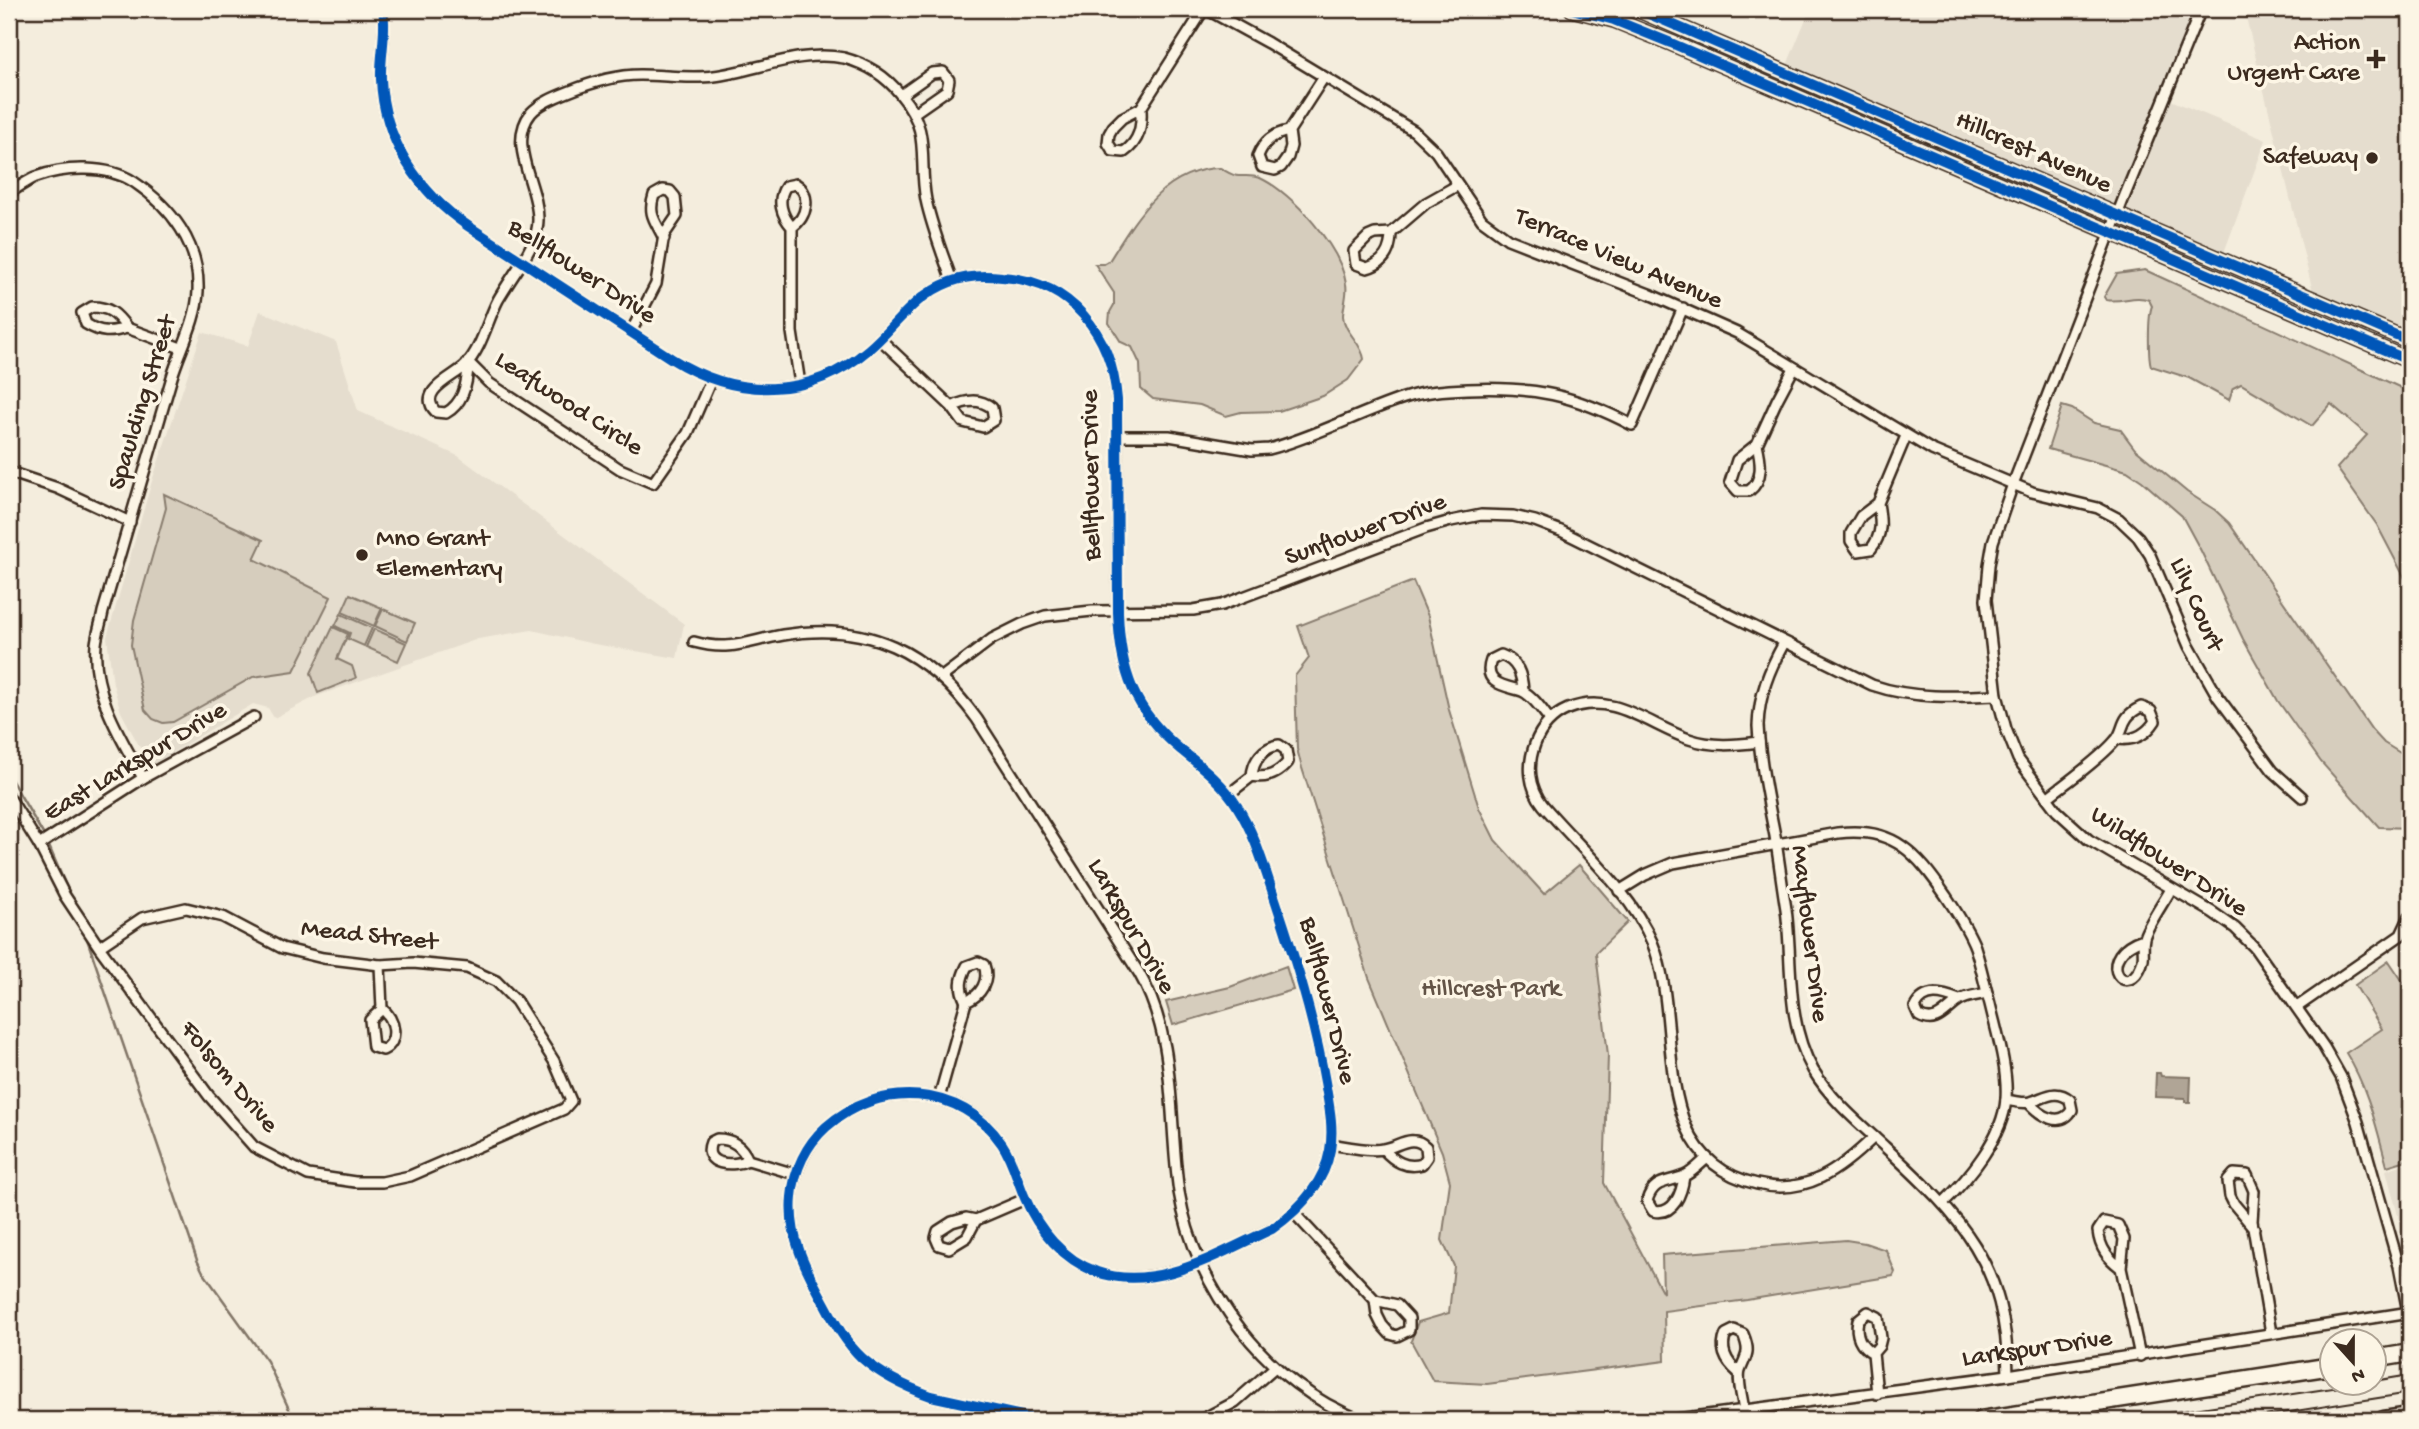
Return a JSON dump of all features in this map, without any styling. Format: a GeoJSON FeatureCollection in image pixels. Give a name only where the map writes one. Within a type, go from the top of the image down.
{"type":"FeatureCollection","features":[{"type":"Feature","properties":{"kind":"highway"},"geometry":{"type":"LineString","coordinates":[[2388,1357],[2410,1353]]}},
{"type":"Feature","properties":{"kind":"highway"},"geometry":{"type":"LineString","coordinates":[[1981,1420],[2318,1368]]}},
{"type":"Feature","properties":{"kind":"highway"},"geometry":{"type":"LineString","coordinates":[[2384,1420],[2410,1416]]}},
{"type":"Feature","properties":{"kind":"main road","name":"Hillcrest Avenue"},"geometry":{"type":"LineString","coordinates":[[1572,9],[1631,26],[2407,361]]}},
{"type":"Feature","properties":{"kind":"main road","name":"Hillcrest Avenue"},"geometry":{"type":"LineString","coordinates":[[1637,9],[2410,341]]}},
{"type":"Feature","properties":{"kind":"main road"},"geometry":{"type":"LineString","coordinates":[[1724,67],[1754,72],[1777,81],[1794,76]]}},
{"type":"Feature","properties":{"kind":"street","name":"Bellflower Drive"},"geometry":{"type":"LineString","coordinates":[[383,9],[382,97],[391,128],[404,157],[424,187],[443,208],[684,367],[711,380],[753,389],[780,388],[800,384],[838,370],[854,361],[880,339],[917,301],[952,281],[986,276],[1020,279],[1044,286],[1077,308],[1099,335],[1107,352],[1115,382],[1119,643],[1125,672],[1139,703],[1163,735],[1216,779],[1246,820],[1254,839],[1307,999],[1329,1106],[1331,1144],[1320,1178],[1294,1213],[1272,1229],[1175,1271],[1144,1278],[1100,1273],[1077,1262],[1053,1242],[1032,1214],[1002,1144],[975,1116],[939,1098],[900,1094],[882,1097],[852,1108],[820,1132],[804,1154],[795,1174]]}},
{"type":"Feature","properties":{"kind":"street"},"geometry":{"type":"LineString","coordinates":[[1141,108],[1142,127],[1134,143],[1124,152],[1113,151],[1108,143],[1113,127],[1122,118],[1141,108],[1205,9]]}},
{"type":"Feature","properties":{"kind":"street","name":"Terrace View Avenue"},"geometry":{"type":"LineString","coordinates":[[1205,9],[1415,132],[1436,152],[1482,220],[1508,239],[1683,308],[1739,334],[1906,436],[1932,450],[2013,484]]}},
{"type":"Feature","properties":{"kind":"street","name":"Wildflower Drive"},"geometry":{"type":"LineString","coordinates":[[2201,9],[2013,484],[1993,542],[1989,565],[1988,620],[1997,695],[2018,759],[2070,825],[2087,839],[2223,919],[2245,937],[2297,1007],[2332,1061],[2348,1095],[2392,1238],[2409,1312]]}},
{"type":"Feature","properties":{"kind":"street"},"geometry":{"type":"LineString","coordinates":[[468,362],[466,387],[453,409],[446,413],[436,412],[432,406],[432,395],[443,380],[468,362],[485,333],[499,299],[536,236],[538,220],[523,151],[523,130],[535,109],[561,94],[619,76],[709,77],[792,59],[821,56],[844,58],[869,67],[901,95],[914,113],[923,146],[926,198],[952,281]]}},
{"type":"Feature","properties":{"kind":"street"},"geometry":{"type":"LineString","coordinates":[[901,95],[936,72],[943,72],[949,79],[947,90],[914,113]]}},
{"type":"Feature","properties":{"kind":"street"},"geometry":{"type":"LineString","coordinates":[[1289,131],[1291,146],[1288,157],[1278,169],[1266,170],[1258,160],[1260,152],[1274,136],[1289,131],[1324,77]]}},
{"type":"Feature","properties":{"kind":"street","name":"Spaulding Street"},"geometry":{"type":"LineString","coordinates":[[9,193],[36,177],[64,171],[98,169],[129,179],[167,209],[181,228],[194,257],[199,290],[196,309],[181,348],[103,612],[96,645],[99,683],[113,724],[142,778]]}},
{"type":"Feature","properties":{"kind":"street"},"geometry":{"type":"LineString","coordinates":[[1391,233],[1390,249],[1385,257],[1371,267],[1362,268],[1356,264],[1354,251],[1360,244],[1375,234],[1391,233],[1426,203],[1458,185]]}},
{"type":"Feature","properties":{"kind":"street"},"geometry":{"type":"LineString","coordinates":[[631,332],[656,284],[666,231],[677,214],[673,194],[663,190],[654,195],[652,209],[653,221],[664,239]]}},
{"type":"Feature","properties":{"kind":"street"},"geometry":{"type":"LineString","coordinates":[[792,228],[792,332],[800,384]]}},
{"type":"Feature","properties":{"kind":"street"},"geometry":{"type":"LineString","coordinates":[[127,328],[111,333],[98,332],[86,324],[82,313],[92,307],[106,307],[118,316],[127,328],[181,348]]}},
{"type":"Feature","properties":{"kind":"street"},"geometry":{"type":"LineString","coordinates":[[1117,436],[1181,437],[1252,450],[1269,449],[1409,396],[1434,391],[1496,388],[1559,395],[1595,407],[1632,425],[1683,308]]}},
{"type":"Feature","properties":{"kind":"street"},"geometry":{"type":"LineString","coordinates":[[880,339],[952,407],[966,424],[983,427],[994,420],[992,408],[985,402],[967,401],[952,407]]}},
{"type":"Feature","properties":{"kind":"street","name":"Leafwood Circle"},"geometry":{"type":"LineString","coordinates":[[468,362],[489,383],[620,468],[653,483],[688,433],[711,380]]}},
{"type":"Feature","properties":{"kind":"street"},"geometry":{"type":"LineString","coordinates":[[1757,444],[1760,472],[1754,488],[1742,493],[1735,490],[1730,482],[1733,469],[1740,457],[1757,444],[1794,368]]}},
{"type":"Feature","properties":{"kind":"street"},"geometry":{"type":"LineString","coordinates":[[1878,503],[1881,525],[1878,538],[1871,549],[1858,551],[1850,541],[1851,533],[1861,516],[1878,503],[1906,436]]}},
{"type":"Feature","properties":{"kind":"street"},"geometry":{"type":"LineString","coordinates":[[9,472],[57,488],[130,522]]}},
{"type":"Feature","properties":{"kind":"street","name":"Lily Court"},"geometry":{"type":"LineString","coordinates":[[2013,484],[2040,495],[2103,509],[2130,528],[2150,555],[2189,646],[2218,697],[2273,771],[2302,797]]}},
{"type":"Feature","properties":{"kind":"street","name":"Sunflower Drive"},"geometry":{"type":"LineString","coordinates":[[942,677],[991,640],[1034,619],[1066,613],[1194,610],[1222,605],[1426,528],[1467,517],[1493,515],[1523,518],[1561,531],[1872,685],[1887,690],[1932,696],[1997,695]]}},
{"type":"Feature","properties":{"kind":"street","name":"Larkspur Drive"},"geometry":{"type":"LineString","coordinates":[[694,642],[720,648],[803,632],[849,634],[898,648],[919,659],[942,677],[977,719],[1150,995],[1170,1071],[1179,1192],[1200,1261],[1224,1306],[1275,1367],[1293,1383],[1361,1420]]}},
{"type":"Feature","properties":{"kind":"street","name":"Mayflower Drive"},"geometry":{"type":"LineString","coordinates":[[1784,643],[1765,680],[1759,712],[1759,742],[1787,922],[1792,1003],[1798,1031],[1805,1052],[1822,1082],[1850,1116],[1943,1203],[1969,1235],[1992,1279],[2004,1326],[2008,1375]]}},
{"type":"Feature","properties":{"kind":"street"},"geometry":{"type":"LineString","coordinates":[[1523,691],[1506,688],[1494,679],[1490,672],[1491,660],[1502,655],[1513,662],[1521,672],[1523,691],[1550,720]]}},
{"type":"Feature","properties":{"kind":"street"},"geometry":{"type":"LineString","coordinates":[[1759,742],[1724,745],[1698,742],[1625,710],[1598,703],[1580,705],[1550,720],[1540,733],[1532,753],[1531,779],[1535,793],[1546,809],[1639,915],[1654,946],[1681,1112],[1695,1145],[1707,1158],[1726,1172],[1751,1183],[1766,1187],[1794,1187],[1815,1182],[1837,1170],[1874,1137]]}},
{"type":"Feature","properties":{"kind":"street","name":"East Larkspur Drive"},"geometry":{"type":"LineString","coordinates":[[39,845],[142,778],[254,718]]}},
{"type":"Feature","properties":{"kind":"street"},"geometry":{"type":"LineString","coordinates":[[2047,798],[2118,739]]}},
{"type":"Feature","properties":{"kind":"street"},"geometry":{"type":"LineString","coordinates":[[1229,794],[1252,776]]}},
{"type":"Feature","properties":{"kind":"street","name":"Folsom Drive"},"geometry":{"type":"LineString","coordinates":[[9,797],[39,845],[65,896],[99,947],[209,1096],[254,1147],[308,1175],[355,1182],[382,1182],[410,1176],[564,1110]]}},
{"type":"Feature","properties":{"kind":"street"},"geometry":{"type":"LineString","coordinates":[[1619,891],[1645,874],[1673,863],[1856,831],[1881,836],[1906,848],[1928,870],[1966,927],[1987,993],[2001,1056],[2006,1100],[1999,1124],[1983,1157],[1972,1174],[1943,1203]]}},
{"type":"Feature","properties":{"kind":"street"},"geometry":{"type":"LineString","coordinates":[[2143,939],[2145,959],[2136,976],[2127,980],[2120,978],[2115,967],[2122,951],[2143,939],[2171,889]]}},
{"type":"Feature","properties":{"kind":"street","name":"Mead Street"},"geometry":{"type":"LineString","coordinates":[[99,947],[142,918],[186,908],[223,917],[282,948],[323,958],[380,965],[413,963],[467,968],[496,981],[516,1001],[554,1061],[571,1101],[564,1110]]}},
{"type":"Feature","properties":{"kind":"street"},"geometry":{"type":"LineString","coordinates":[[2297,1007],[2406,935],[2410,916]]}},
{"type":"Feature","properties":{"kind":"street"},"geometry":{"type":"LineString","coordinates":[[380,965],[382,1009]]}},
{"type":"Feature","properties":{"kind":"street"},"geometry":{"type":"LineString","coordinates":[[1959,1000],[1935,993],[1922,998],[1915,1007],[1919,1016],[1932,1019],[1944,1015],[1959,1000],[1987,993]]}},
{"type":"Feature","properties":{"kind":"street"},"geometry":{"type":"LineString","coordinates":[[939,1098],[967,1002]]}},
{"type":"Feature","properties":{"kind":"street"},"geometry":{"type":"LineString","coordinates":[[2006,1100],[2029,1103]]}},
{"type":"Feature","properties":{"kind":"street"},"geometry":{"type":"LineString","coordinates":[[1331,1144],[1384,1149]]}},
{"type":"Feature","properties":{"kind":"street"},"geometry":{"type":"LineString","coordinates":[[1684,1176],[1680,1195],[1675,1203],[1662,1212],[1653,1211],[1647,1200],[1652,1190],[1664,1181],[1684,1176],[1707,1158]]}},
{"type":"Feature","properties":{"kind":"street"},"geometry":{"type":"LineString","coordinates":[[748,1160],[795,1174],[791,1213],[798,1251],[816,1288],[851,1347],[878,1371],[931,1396],[1040,1420]]}},
{"type":"Feature","properties":{"kind":"street"},"geometry":{"type":"LineString","coordinates":[[2253,1228],[2230,1196],[2228,1181],[2234,1174],[2244,1174],[2251,1181],[2254,1195],[2253,1228],[2271,1333]]}},
{"type":"Feature","properties":{"kind":"street"},"geometry":{"type":"LineString","coordinates":[[976,1220],[1025,1199]]}},
{"type":"Feature","properties":{"kind":"street"},"geometry":{"type":"LineString","coordinates":[[1294,1213],[1375,1300],[1397,1305],[1409,1318],[1409,1330],[1397,1336],[1385,1330],[1378,1320],[1375,1300]]}},
{"type":"Feature","properties":{"kind":"street"},"geometry":{"type":"LineString","coordinates":[[2121,1268],[2107,1257],[2101,1247],[2098,1231],[2104,1222],[2115,1223],[2122,1233],[2125,1245],[2121,1268],[2140,1356]]}},
{"type":"Feature","properties":{"kind":"street","name":"Larkspur Drive"},"geometry":{"type":"LineString","coordinates":[[1669,1420],[1877,1394],[2140,1356],[2409,1312]]}},
{"type":"Feature","properties":{"kind":"street"},"geometry":{"type":"LineString","coordinates":[[1873,1353],[1877,1394]]}},
{"type":"Feature","properties":{"kind":"street"},"geometry":{"type":"LineString","coordinates":[[1201,1420],[1235,1402],[1275,1367]]}},
{"type":"Feature","properties":{"kind":"street"},"geometry":{"type":"LineString","coordinates":[[1740,1373],[1744,1411]]}},
{"type":"Feature","properties":{"kind":"shaded area"},"geometry":{"type":"Polygon","coordinates":[[[1810,9],[2199,9],[2161,96],[2266,140],[2223,255],[1787,65],[1810,9]]]}},
{"type":"Feature","properties":{"kind":"shaded area"},"geometry":{"type":"Polygon","coordinates":[[[2244,9],[2410,9],[2410,331],[2314,296],[2244,9]]]}},
{"type":"Feature","properties":{"kind":"shaded area","name":"Mno Grant Elementary"},"geometry":{"type":"Polygon","coordinates":[[[260,311],[336,342],[358,411],[458,456],[684,624],[677,658],[532,630],[478,639],[317,696],[274,718],[268,708],[253,704],[150,766],[121,712],[113,684],[107,637],[152,481],[202,332],[248,346],[260,311]]]}},
{"type":"Feature","properties":{"kind":"shaded area"},"geometry":{"type":"Polygon","coordinates":[[[2156,1073],[2161,1076],[2191,1077],[2190,1102],[2185,1102],[2185,1098],[2155,1097],[2156,1073]]]}},
{"type":"Feature","properties":{"kind":"shaded area"},"geometry":{"type":"Polygon","coordinates":[[[2410,1162],[2410,1261],[2386,1170],[2410,1162]]]}},
{"type":"Feature","properties":{"kind":"green space"},"geometry":{"type":"Polygon","coordinates":[[[1220,168],[1234,175],[1260,178],[1273,185],[1314,223],[1335,254],[1346,288],[1344,322],[1364,359],[1348,380],[1323,396],[1279,411],[1241,412],[1226,416],[1200,405],[1153,399],[1141,389],[1140,364],[1132,347],[1121,342],[1109,323],[1114,293],[1095,264],[1109,261],[1141,213],[1167,187],[1183,177],[1220,168]]]}},
{"type":"Feature","properties":{"kind":"green space"},"geometry":{"type":"Polygon","coordinates":[[[2145,270],[2410,392],[2410,588],[2377,525],[2337,468],[2367,435],[2331,404],[2312,426],[2241,384],[2233,388],[2229,400],[2189,378],[2151,366],[2149,336],[2152,306],[2149,300],[2139,298],[2112,301],[2104,297],[2117,274],[2145,270]]]}},
{"type":"Feature","properties":{"kind":"green space"},"geometry":{"type":"Polygon","coordinates":[[[2062,406],[2094,423],[2120,429],[2135,449],[2229,523],[2372,730],[2384,743],[2410,759],[2410,828],[2379,827],[2321,762],[2278,701],[2243,639],[2182,516],[2127,471],[2048,449],[2062,406]]]}},
{"type":"Feature","properties":{"kind":"green space"},"geometry":{"type":"Polygon","coordinates":[[[164,494],[263,540],[254,559],[331,597],[294,671],[253,677],[173,722],[163,723],[153,719],[145,710],[131,645],[134,620],[166,508],[164,494]]]}},
{"type":"Feature","properties":{"kind":"green space","name":"Hillcrest Park"},"geometry":{"type":"Polygon","coordinates":[[[1413,581],[1428,616],[1449,710],[1479,808],[1495,840],[1544,894],[1579,865],[1628,922],[1596,953],[1608,1055],[1604,1183],[1663,1293],[1662,1255],[1846,1240],[1886,1250],[1895,1272],[1893,1276],[1664,1311],[1665,1361],[1487,1384],[1433,1381],[1411,1341],[1418,1322],[1449,1313],[1454,1266],[1442,1240],[1450,1182],[1442,1152],[1369,978],[1302,768],[1297,749],[1295,676],[1309,658],[1298,626],[1413,581]]]}},
{"type":"Feature","properties":{"kind":"green space"},"geometry":{"type":"Polygon","coordinates":[[[350,594],[382,608],[374,626],[342,612],[350,594]]]}},
{"type":"Feature","properties":{"kind":"green space"},"geometry":{"type":"Polygon","coordinates":[[[383,609],[415,623],[407,641],[375,626],[383,609]]]}},
{"type":"Feature","properties":{"kind":"green space"},"geometry":{"type":"Polygon","coordinates":[[[341,614],[372,628],[364,646],[348,639],[350,633],[335,626],[341,614]]]}},
{"type":"Feature","properties":{"kind":"green space"},"geometry":{"type":"Polygon","coordinates":[[[333,627],[348,634],[337,659],[352,666],[356,678],[318,693],[311,673],[333,627]]]}},
{"type":"Feature","properties":{"kind":"green space"},"geometry":{"type":"Polygon","coordinates":[[[374,629],[406,643],[398,661],[366,647],[374,629]]]}},
{"type":"Feature","properties":{"kind":"green space"},"geometry":{"type":"Polygon","coordinates":[[[2389,961],[2410,992],[2410,1159],[2387,1166],[2366,1094],[2346,1053],[2382,1029],[2355,985],[2389,961]]]}},
{"type":"Feature","properties":{"kind":"green space"},"geometry":{"type":"Polygon","coordinates":[[[1286,966],[1293,990],[1173,1025],[1166,1002],[1230,987],[1286,966]]]}},
{"type":"Feature","properties":{"kind":"waterway"},"geometry":{"type":"LineString","coordinates":[[9,776],[46,839],[72,900]]}},
{"type":"Feature","properties":{"kind":"waterway"},"geometry":{"type":"LineString","coordinates":[[86,936],[197,1260],[267,1361],[294,1420]]}},
{"type":"Feature","properties":{"kind":"tram line"},"geometry":{"type":"LineString","coordinates":[[2388,1379],[2410,1375]]}},
{"type":"Feature","properties":{"kind":"tram line"},"geometry":{"type":"LineString","coordinates":[[2122,1420],[2318,1390]]}},
{"type":"Feature","properties":{"kind":"tram line"},"geometry":{"type":"LineString","coordinates":[[2238,1420],[2410,1393]]}},
{"type":"Feature","properties":{"kind":"cycle path"},"geometry":{"type":"LineString","coordinates":[[383,9],[383,101],[396,143],[419,181],[450,213],[468,226],[696,372],[747,387],[798,385],[822,378],[846,366],[869,349],[926,295],[950,282],[982,276],[1027,281],[1067,300],[1084,315],[1107,354],[1117,400],[1118,612],[1126,672],[1141,705],[1152,720],[1225,790],[1254,839],[1310,1012],[1328,1099],[1331,1141],[1327,1162],[1316,1185],[1301,1205],[1272,1229],[1209,1259],[1164,1274],[1142,1278],[1097,1272],[1073,1260],[1053,1242],[1030,1210],[1002,1144],[985,1124],[965,1109],[918,1095],[894,1096],[870,1101],[847,1112],[826,1127],[807,1150],[798,1168],[792,1197],[793,1226],[806,1267],[846,1340],[856,1352],[886,1376],[912,1389],[931,1396],[1040,1420]]}},
{"type":"Feature","properties":{"kind":"cycle path"},"geometry":{"type":"LineString","coordinates":[[1572,9],[1614,20],[1671,43],[2410,361]]}},
{"type":"Feature","properties":{"kind":"cycle path"},"geometry":{"type":"LineString","coordinates":[[1637,9],[2410,341]]}},
{"type":"Feature","properties":{"kind":"place","name":"Action Urgent Care"},"geometry":{"type":"Point","coordinates":[2376,59]}},
{"type":"Feature","properties":{"kind":"place","name":"Safeway"},"geometry":{"type":"Point","coordinates":[2372,158]}},
{"type":"Feature","properties":{"kind":"place","name":"Mno Grant Elementary"},"geometry":{"type":"Point","coordinates":[362,555]}}]}
